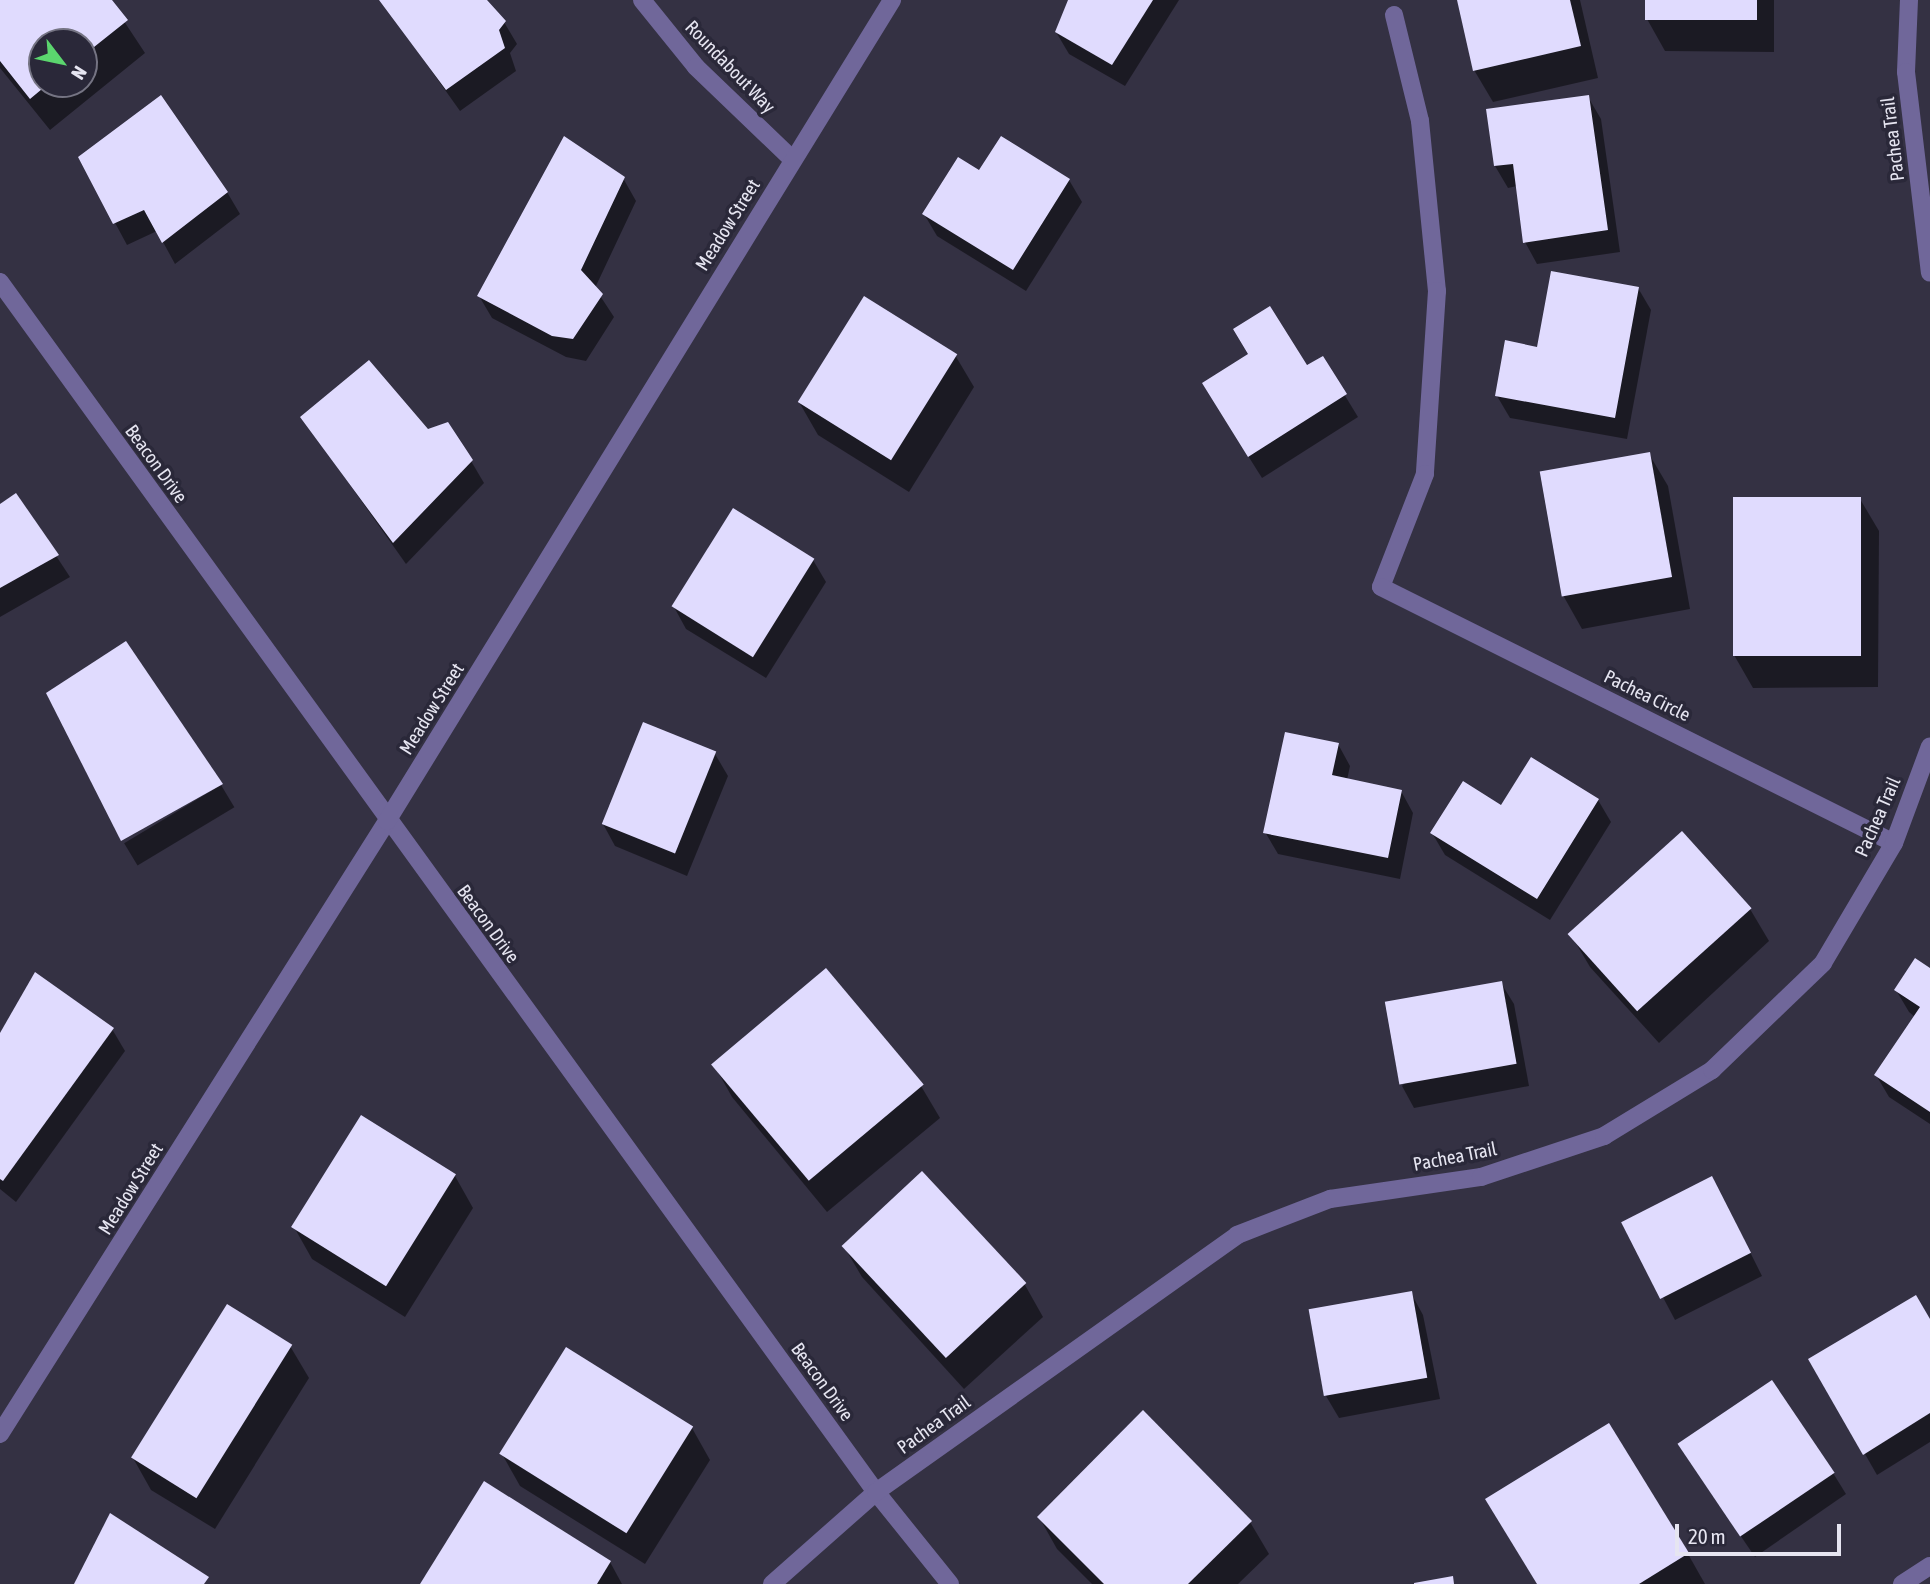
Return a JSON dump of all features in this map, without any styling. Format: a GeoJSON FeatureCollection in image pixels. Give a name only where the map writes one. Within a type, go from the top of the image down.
{"type":"FeatureCollection","features":[{"type":"Feature","properties":{"kind":"street","name":"Roundabout Way"},"geometry":{"type":"LineString","coordinates":[[642,0],[696,67],[793,160]]}},
{"type":"Feature","properties":{"kind":"street","name":"Meadow Street"},"geometry":{"type":"LineString","coordinates":[[0,1434],[387,821],[892,0]]}},
{"type":"Feature","properties":{"kind":"street","name":"Pachea Trail"},"geometry":{"type":"LineString","coordinates":[[1909,0],[1906,72],[1930,273]]}},
{"type":"Feature","properties":{"kind":"street","name":"Pachea Circle"},"geometry":{"type":"LineString","coordinates":[[1394,15],[1420,121],[1437,290],[1425,474],[1381,587],[1894,843]]}},
{"type":"Feature","properties":{"kind":"street","name":"Beacon Drive"},"geometry":{"type":"LineString","coordinates":[[0,282],[387,821],[876,1492],[950,1584]]}},
{"type":"Feature","properties":{"kind":"street","name":"Pachea Trail"},"geometry":{"type":"LineString","coordinates":[[772,1584],[876,1492],[1237,1235],[1330,1199],[1481,1177],[1604,1136],[1712,1070],[1823,962],[1894,843],[1930,746]]}},
{"type":"Feature","properties":{"kind":"street"},"geometry":{"type":"LineString","coordinates":[[1902,1584],[1930,1566]]}},
{"type":"Feature","properties":{"kind":"building"},"geometry":{"type":"Polygon","coordinates":[[[0,0],[112,0],[128,20],[98,44],[98,28],[28,28],[28,96],[0,61],[0,0]]]}},
{"type":"Feature","properties":{"kind":"building"},"geometry":{"type":"Polygon","coordinates":[[[379,0],[487,0],[506,21],[499,30],[505,48],[446,90],[379,0]]]}},
{"type":"Feature","properties":{"kind":"building"},"geometry":{"type":"Polygon","coordinates":[[[1068,0],[1153,0],[1112,65],[1055,32],[1068,0]]]}},
{"type":"Feature","properties":{"kind":"building"},"geometry":{"type":"Polygon","coordinates":[[[1457,0],[1570,0],[1581,46],[1473,71],[1457,0]]]}},
{"type":"Feature","properties":{"kind":"building"},"geometry":{"type":"Polygon","coordinates":[[[1645,0],[1757,0],[1757,20],[1645,20],[1645,0]]]}},
{"type":"Feature","properties":{"kind":"building"},"geometry":{"type":"Polygon","coordinates":[[[161,95],[228,192],[162,243],[144,210],[113,224],[78,157],[161,95]]]}},
{"type":"Feature","properties":{"kind":"building"},"geometry":{"type":"Polygon","coordinates":[[[1589,95],[1608,230],[1523,243],[1513,164],[1494,166],[1486,109],[1589,95]]]}},
{"type":"Feature","properties":{"kind":"building"},"geometry":{"type":"Polygon","coordinates":[[[564,136],[625,177],[581,270],[603,294],[573,339],[552,336],[477,296],[564,136]]]}},
{"type":"Feature","properties":{"kind":"building"},"geometry":{"type":"Polygon","coordinates":[[[1001,136],[1070,179],[1013,270],[922,214],[958,157],[979,170],[1001,136]]]}},
{"type":"Feature","properties":{"kind":"building"},"geometry":{"type":"Polygon","coordinates":[[[1551,271],[1639,287],[1615,418],[1495,396],[1505,340],[1537,347],[1551,271]]]}},
{"type":"Feature","properties":{"kind":"building"},"geometry":{"type":"Polygon","coordinates":[[[864,296],[957,354],[891,460],[798,402],[864,296]]]}},
{"type":"Feature","properties":{"kind":"building"},"geometry":{"type":"Polygon","coordinates":[[[1270,306],[1307,365],[1323,356],[1347,394],[1248,457],[1202,383],[1248,354],[1233,329],[1270,306]]]}},
{"type":"Feature","properties":{"kind":"building"},"geometry":{"type":"Polygon","coordinates":[[[369,360],[428,429],[448,422],[473,460],[393,543],[300,417],[369,360]]]}},
{"type":"Feature","properties":{"kind":"building"},"geometry":{"type":"Polygon","coordinates":[[[1650,452],[1672,577],[1562,597],[1540,471],[1650,452]]]}},
{"type":"Feature","properties":{"kind":"building"},"geometry":{"type":"Polygon","coordinates":[[[16,493],[59,555],[0,588],[0,504],[16,493]]]}},
{"type":"Feature","properties":{"kind":"building"},"geometry":{"type":"Polygon","coordinates":[[[1733,497],[1861,497],[1861,656],[1733,656],[1733,497]]]}},
{"type":"Feature","properties":{"kind":"building"},"geometry":{"type":"Polygon","coordinates":[[[733,508],[814,559],[753,657],[672,606],[733,508]]]}},
{"type":"Feature","properties":{"kind":"building"},"geometry":{"type":"Polygon","coordinates":[[[126,641],[223,784],[121,841],[46,693],[126,641]]]}},
{"type":"Feature","properties":{"kind":"building"},"geometry":{"type":"Polygon","coordinates":[[[643,722],[716,752],[675,854],[602,824],[643,722]]]}},
{"type":"Feature","properties":{"kind":"building"},"geometry":{"type":"Polygon","coordinates":[[[1285,732],[1339,743],[1332,775],[1402,790],[1388,858],[1263,833],[1285,732]]]}},
{"type":"Feature","properties":{"kind":"building"},"geometry":{"type":"Polygon","coordinates":[[[1531,757],[1599,799],[1537,899],[1430,833],[1463,781],[1501,805],[1531,757]]]}},
{"type":"Feature","properties":{"kind":"building"},"geometry":{"type":"Polygon","coordinates":[[[1682,831],[1752,908],[1637,1011],[1568,934],[1682,831]]]}},
{"type":"Feature","properties":{"kind":"building"},"geometry":{"type":"Polygon","coordinates":[[[1915,958],[1930,968],[1930,1112],[1874,1075],[1920,1007],[1894,990],[1915,958]]]}},
{"type":"Feature","properties":{"kind":"building"},"geometry":{"type":"Polygon","coordinates":[[[826,968],[924,1084],[809,1181],[711,1064],[826,968]]]}},
{"type":"Feature","properties":{"kind":"building"},"geometry":{"type":"Polygon","coordinates":[[[35,972],[114,1028],[3,1181],[0,1179],[0,1033],[35,972]]]}},
{"type":"Feature","properties":{"kind":"building"},"geometry":{"type":"Polygon","coordinates":[[[1502,981],[1517,1064],[1399,1084],[1385,1002],[1502,981]]]}},
{"type":"Feature","properties":{"kind":"building"},"geometry":{"type":"Polygon","coordinates":[[[361,1115],[456,1174],[386,1286],[291,1227],[361,1115]]]}},
{"type":"Feature","properties":{"kind":"building"},"geometry":{"type":"Polygon","coordinates":[[[922,1171],[1026,1283],[946,1358],[842,1246],[922,1171]]]}},
{"type":"Feature","properties":{"kind":"building"},"geometry":{"type":"Polygon","coordinates":[[[1712,1176],[1751,1253],[1660,1299],[1621,1222],[1712,1176]]]}},
{"type":"Feature","properties":{"kind":"building"},"geometry":{"type":"Polygon","coordinates":[[[1412,1291],[1427,1378],[1324,1396],[1309,1309],[1412,1291]]]}},
{"type":"Feature","properties":{"kind":"building"},"geometry":{"type":"Polygon","coordinates":[[[1916,1295],[1930,1319],[1930,1413],[1863,1455],[1808,1359],[1916,1295]]]}},
{"type":"Feature","properties":{"kind":"building"},"geometry":{"type":"Polygon","coordinates":[[[227,1304],[292,1345],[196,1498],[131,1457],[227,1304]]]}},
{"type":"Feature","properties":{"kind":"building"},"geometry":{"type":"Polygon","coordinates":[[[566,1347],[693,1426],[626,1533],[499,1454],[566,1347]]]}},
{"type":"Feature","properties":{"kind":"building"},"geometry":{"type":"Polygon","coordinates":[[[1772,1380],[1835,1473],[1740,1537],[1677,1444],[1772,1380]]]}},
{"type":"Feature","properties":{"kind":"building"},"geometry":{"type":"Polygon","coordinates":[[[1143,1410],[1252,1521],[1188,1584],[1104,1584],[1037,1517],[1143,1410]]]}},
{"type":"Feature","properties":{"kind":"building"},"geometry":{"type":"Polygon","coordinates":[[[1609,1423],[1689,1553],[1639,1584],[1537,1584],[1485,1499],[1609,1423]]]}},
{"type":"Feature","properties":{"kind":"building"},"geometry":{"type":"Polygon","coordinates":[[[484,1481],[611,1561],[597,1584],[420,1584],[484,1481]]]}},
{"type":"Feature","properties":{"kind":"building"},"geometry":{"type":"Polygon","coordinates":[[[110,1513],[209,1577],[204,1584],[74,1584],[110,1513]]]}},
{"type":"Feature","properties":{"kind":"building"},"geometry":{"type":"Polygon","coordinates":[[[1453,1576],[1454,1584],[1414,1584],[1414,1583],[1453,1576]]]}}]}
